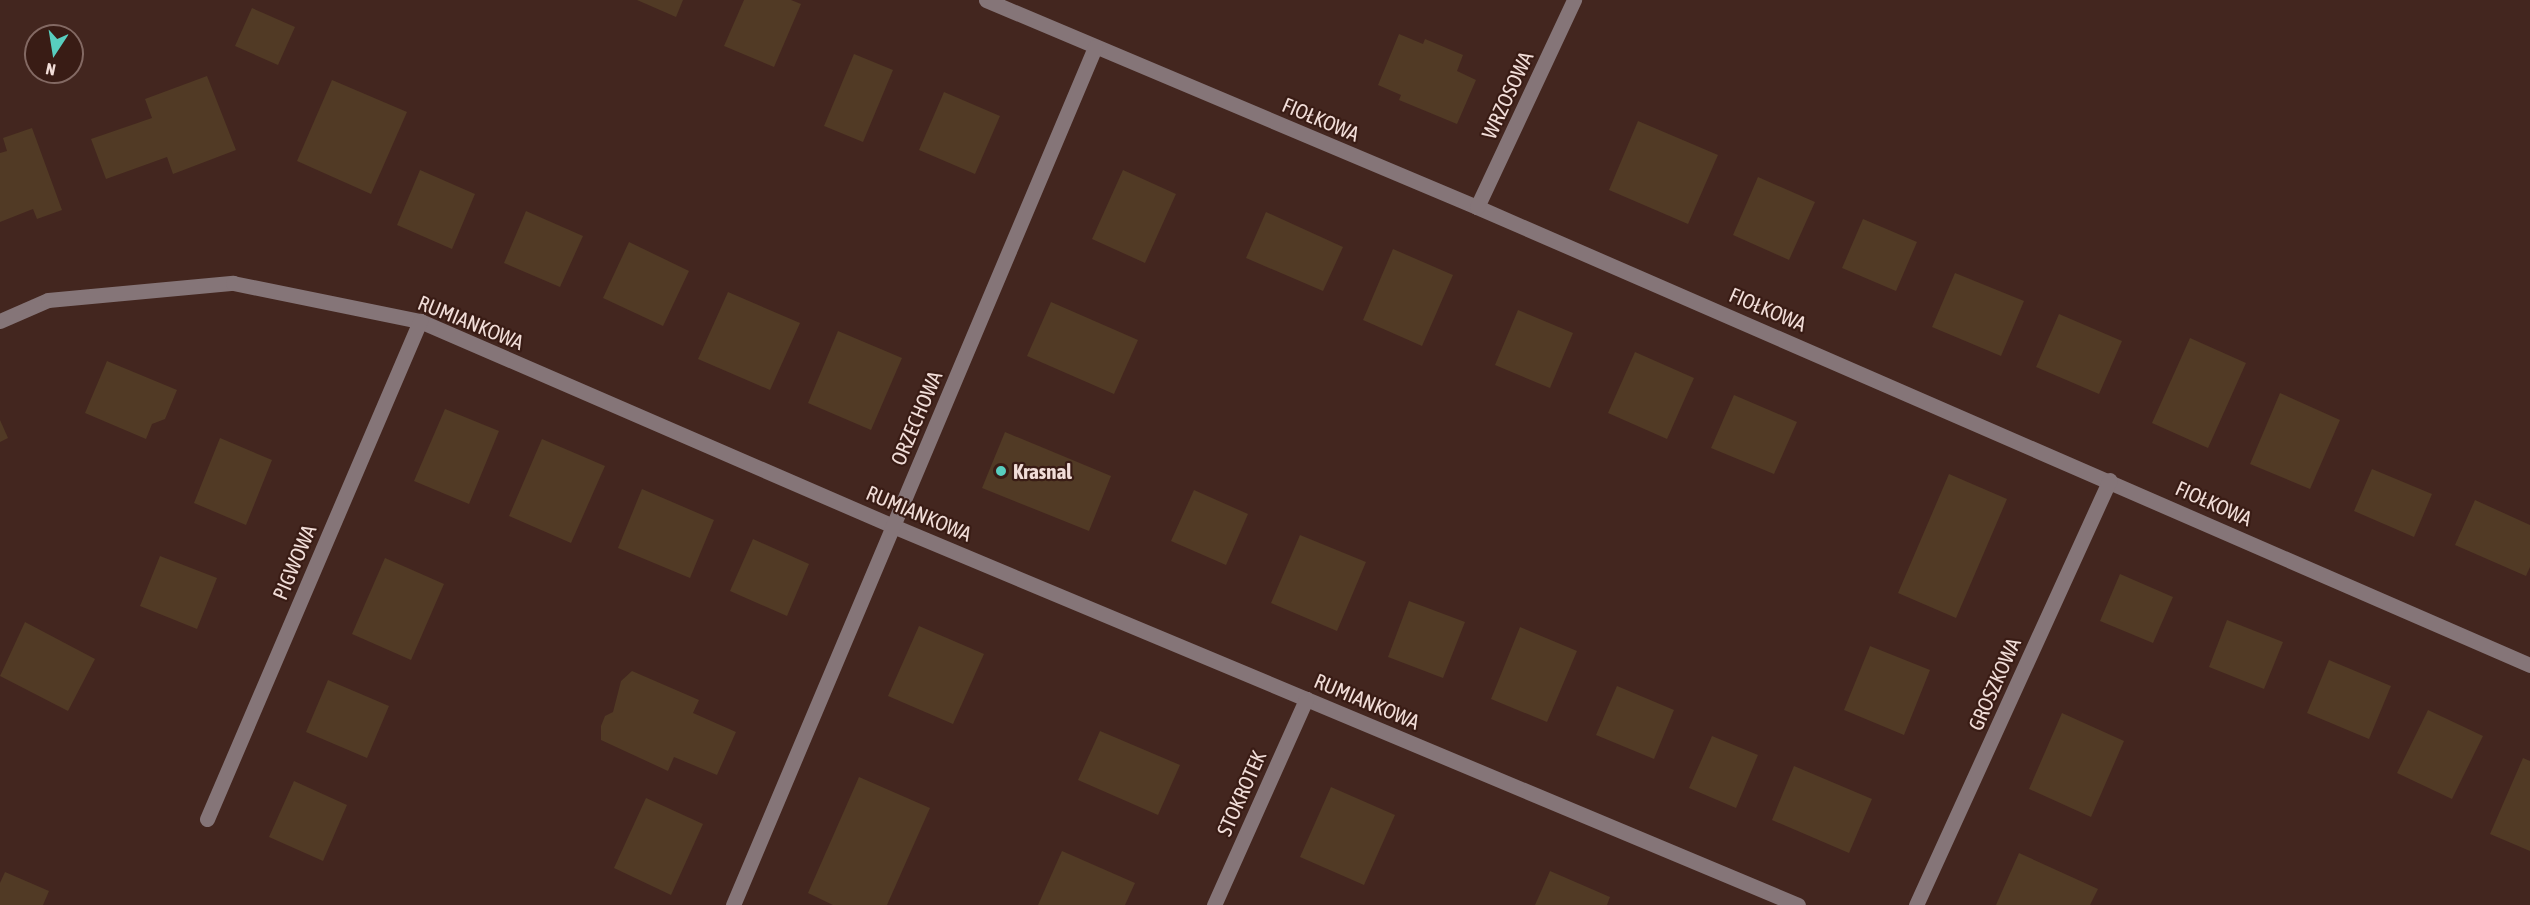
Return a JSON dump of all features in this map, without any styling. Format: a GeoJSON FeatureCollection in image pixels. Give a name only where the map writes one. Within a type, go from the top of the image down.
{"type":"FeatureCollection","features":[{"type":"Feature","properties":{"kind":"street","name":"FIOŁKOWA"},"geometry":{"type":"LineString","coordinates":[[986,0],[1477,207],[2110,480],[2530,665]]}},
{"type":"Feature","properties":{"kind":"street","name":"WRZOSOWA"},"geometry":{"type":"LineString","coordinates":[[1477,207],[1574,0]]}},
{"type":"Feature","properties":{"kind":"street","name":"ORZECHOWA"},"geometry":{"type":"LineString","coordinates":[[733,905],[1095,47]]}},
{"type":"Feature","properties":{"kind":"street","name":"RUMIANKOWA"},"geometry":{"type":"LineString","coordinates":[[0,321],[48,300],[233,283],[420,321],[893,526],[1798,905]]}},
{"type":"Feature","properties":{"kind":"street","name":"PIGWOWA"},"geometry":{"type":"LineString","coordinates":[[207,819],[420,321]]}},
{"type":"Feature","properties":{"kind":"street","name":"GROSZKOWA"},"geometry":{"type":"LineString","coordinates":[[1916,905],[2110,480]]}},
{"type":"Feature","properties":{"kind":"street","name":"STOKROTEK"},"geometry":{"type":"LineString","coordinates":[[1214,905],[1306,699]]}},
{"type":"Feature","properties":{"kind":"building"},"geometry":{"type":"Polygon","coordinates":[[[637,0],[683,0],[676,17],[637,0]]]}},
{"type":"Feature","properties":{"kind":"building"},"geometry":{"type":"Polygon","coordinates":[[[744,0],[791,0],[801,4],[774,67],[724,46],[744,0]]]}},
{"type":"Feature","properties":{"kind":"building"},"geometry":{"type":"Polygon","coordinates":[[[252,8],[295,27],[278,65],[235,46],[252,8]]]}},
{"type":"Feature","properties":{"kind":"building"},"geometry":{"type":"Polygon","coordinates":[[[1399,34],[1423,44],[1425,39],[1463,55],[1457,71],[1476,80],[1457,124],[1399,100],[1401,95],[1378,85],[1399,34]]]}},
{"type":"Feature","properties":{"kind":"building"},"geometry":{"type":"Polygon","coordinates":[[[854,54],[893,70],[863,142],[824,126],[854,54]]]}},
{"type":"Feature","properties":{"kind":"building"},"geometry":{"type":"Polygon","coordinates":[[[207,76],[236,150],[173,174],[167,157],[106,179],[91,139],[152,118],[145,99],[207,76]]]}},
{"type":"Feature","properties":{"kind":"building"},"geometry":{"type":"Polygon","coordinates":[[[332,80],[407,112],[371,194],[297,161],[332,80]]]}},
{"type":"Feature","properties":{"kind":"building"},"geometry":{"type":"Polygon","coordinates":[[[944,92],[1000,116],[975,174],[919,150],[944,92]]]}},
{"type":"Feature","properties":{"kind":"building"},"geometry":{"type":"Polygon","coordinates":[[[1638,121],[1718,155],[1688,224],[1609,190],[1638,121]]]}},
{"type":"Feature","properties":{"kind":"building"},"geometry":{"type":"Polygon","coordinates":[[[32,128],[62,210],[37,219],[33,209],[0,222],[0,153],[7,151],[3,138],[32,128]]]}},
{"type":"Feature","properties":{"kind":"building"},"geometry":{"type":"Polygon","coordinates":[[[420,170],[475,194],[452,249],[397,225],[420,170]]]}},
{"type":"Feature","properties":{"kind":"building"},"geometry":{"type":"Polygon","coordinates":[[[1123,170],[1176,194],[1145,263],[1092,239],[1123,170]]]}},
{"type":"Feature","properties":{"kind":"building"},"geometry":{"type":"Polygon","coordinates":[[[1758,177],[1815,202],[1789,260],[1733,235],[1758,177]]]}},
{"type":"Feature","properties":{"kind":"building"},"geometry":{"type":"Polygon","coordinates":[[[526,211],[583,236],[560,287],[504,263],[526,211]]]}},
{"type":"Feature","properties":{"kind":"building"},"geometry":{"type":"Polygon","coordinates":[[[1266,212],[1343,247],[1323,291],[1246,258],[1266,212]]]}},
{"type":"Feature","properties":{"kind":"building"},"geometry":{"type":"Polygon","coordinates":[[[1863,219],[1917,242],[1896,291],[1842,268],[1863,219]]]}},
{"type":"Feature","properties":{"kind":"building"},"geometry":{"type":"Polygon","coordinates":[[[629,242],[689,271],[663,326],[603,298],[629,242]]]}},
{"type":"Feature","properties":{"kind":"building"},"geometry":{"type":"Polygon","coordinates":[[[1393,249],[1453,275],[1422,346],[1363,320],[1393,249]]]}},
{"type":"Feature","properties":{"kind":"building"},"geometry":{"type":"Polygon","coordinates":[[[1955,273],[2024,301],[2001,356],[1932,327],[1955,273]]]}},
{"type":"Feature","properties":{"kind":"building"},"geometry":{"type":"Polygon","coordinates":[[[728,292],[800,323],[770,390],[698,359],[728,292]]]}},
{"type":"Feature","properties":{"kind":"building"},"geometry":{"type":"Polygon","coordinates":[[[1051,302],[1138,340],[1114,394],[1027,356],[1051,302]]]}},
{"type":"Feature","properties":{"kind":"building"},"geometry":{"type":"Polygon","coordinates":[[[1518,310],[1573,333],[1550,388],[1495,365],[1518,310]]]}},
{"type":"Feature","properties":{"kind":"building"},"geometry":{"type":"Polygon","coordinates":[[[2059,314],[2122,341],[2099,394],[2036,367],[2059,314]]]}},
{"type":"Feature","properties":{"kind":"building"},"geometry":{"type":"Polygon","coordinates":[[[838,331],[902,358],[871,430],[808,403],[838,331]]]}},
{"type":"Feature","properties":{"kind":"building"},"geometry":{"type":"Polygon","coordinates":[[[2190,338],[2246,363],[2208,448],[2152,423],[2190,338]]]}},
{"type":"Feature","properties":{"kind":"building"},"geometry":{"type":"Polygon","coordinates":[[[1635,352],[1694,378],[1667,439],[1608,413],[1635,352]]]}},
{"type":"Feature","properties":{"kind":"building"},"geometry":{"type":"Polygon","coordinates":[[[107,361],[177,390],[165,419],[152,424],[146,439],[85,413],[107,361]]]}},
{"type":"Feature","properties":{"kind":"building"},"geometry":{"type":"Polygon","coordinates":[[[2280,393],[2340,420],[2310,489],[2250,464],[2280,393]]]}},
{"type":"Feature","properties":{"kind":"building"},"geometry":{"type":"Polygon","coordinates":[[[1734,395],[1797,422],[1774,474],[1711,448],[1734,395]]]}},
{"type":"Feature","properties":{"kind":"building"},"geometry":{"type":"Polygon","coordinates":[[[445,409],[499,431],[469,504],[414,481],[445,409]]]}},
{"type":"Feature","properties":{"kind":"building"},"geometry":{"type":"Polygon","coordinates":[[[0,420],[8,438],[0,442],[0,420]]]}},
{"type":"Feature","properties":{"kind":"building"},"geometry":{"type":"Polygon","coordinates":[[[1005,432],[1111,476],[1089,531],[982,488],[1005,432]]]}},
{"type":"Feature","properties":{"kind":"building"},"geometry":{"type":"Polygon","coordinates":[[[220,438],[272,460],[246,525],[194,503],[220,438]]]}},
{"type":"Feature","properties":{"kind":"building"},"geometry":{"type":"Polygon","coordinates":[[[542,439],[605,466],[571,543],[509,516],[542,439]]]}},
{"type":"Feature","properties":{"kind":"building"},"geometry":{"type":"Polygon","coordinates":[[[2372,469],[2432,494],[2414,537],[2354,511],[2372,469]]]}},
{"type":"Feature","properties":{"kind":"building"},"geometry":{"type":"Polygon","coordinates":[[[1949,474],[2007,499],[1956,618],[1898,593],[1949,474]]]}},
{"type":"Feature","properties":{"kind":"building"},"geometry":{"type":"Polygon","coordinates":[[[642,489],[714,520],[690,578],[618,548],[642,489]]]}},
{"type":"Feature","properties":{"kind":"building"},"geometry":{"type":"Polygon","coordinates":[[[1194,490],[1248,514],[1226,565],[1171,541],[1194,490]]]}},
{"type":"Feature","properties":{"kind":"building"},"geometry":{"type":"Polygon","coordinates":[[[2475,500],[2530,525],[2530,567],[2526,576],[2455,545],[2475,500]]]}},
{"type":"Feature","properties":{"kind":"building"},"geometry":{"type":"Polygon","coordinates":[[[1300,535],[1366,562],[1337,631],[1271,603],[1300,535]]]}},
{"type":"Feature","properties":{"kind":"building"},"geometry":{"type":"Polygon","coordinates":[[[753,539],[809,564],[787,616],[730,591],[753,539]]]}},
{"type":"Feature","properties":{"kind":"building"},"geometry":{"type":"Polygon","coordinates":[[[160,556],[217,578],[197,629],[140,606],[160,556]]]}},
{"type":"Feature","properties":{"kind":"building"},"geometry":{"type":"Polygon","coordinates":[[[385,558],[444,584],[411,660],[352,634],[385,558]]]}},
{"type":"Feature","properties":{"kind":"building"},"geometry":{"type":"Polygon","coordinates":[[[2120,574],[2173,597],[2153,643],[2100,621],[2120,574]]]}},
{"type":"Feature","properties":{"kind":"building"},"geometry":{"type":"Polygon","coordinates":[[[1409,601],[1465,622],[1443,678],[1388,657],[1409,601]]]}},
{"type":"Feature","properties":{"kind":"building"},"geometry":{"type":"Polygon","coordinates":[[[2227,620],[2283,642],[2264,689],[2209,667],[2227,620]]]}},
{"type":"Feature","properties":{"kind":"building"},"geometry":{"type":"Polygon","coordinates":[[[25,622],[95,659],[68,711],[0,676],[25,622]]]}},
{"type":"Feature","properties":{"kind":"building"},"geometry":{"type":"Polygon","coordinates":[[[919,626],[984,654],[953,724],[888,696],[919,626]]]}},
{"type":"Feature","properties":{"kind":"building"},"geometry":{"type":"Polygon","coordinates":[[[1520,627],[1577,651],[1547,722],[1491,699],[1520,627]]]}},
{"type":"Feature","properties":{"kind":"building"},"geometry":{"type":"Polygon","coordinates":[[[1870,646],[1930,670],[1904,735],[1844,710],[1870,646]]]}},
{"type":"Feature","properties":{"kind":"building"},"geometry":{"type":"Polygon","coordinates":[[[2329,660],[2391,686],[2369,739],[2307,713],[2329,660]]]}},
{"type":"Feature","properties":{"kind":"building"},"geometry":{"type":"Polygon","coordinates":[[[632,671],[699,700],[693,713],[736,732],[717,775],[674,757],[668,771],[601,740],[601,726],[605,716],[613,712],[621,681],[632,671]]]}},
{"type":"Feature","properties":{"kind":"building"},"geometry":{"type":"Polygon","coordinates":[[[328,680],[389,706],[367,758],[306,732],[328,680]]]}},
{"type":"Feature","properties":{"kind":"building"},"geometry":{"type":"Polygon","coordinates":[[[1617,686],[1674,710],[1654,759],[1596,735],[1617,686]]]}},
{"type":"Feature","properties":{"kind":"building"},"geometry":{"type":"Polygon","coordinates":[[[2428,710],[2483,736],[2452,799],[2397,773],[2428,710]]]}},
{"type":"Feature","properties":{"kind":"building"},"geometry":{"type":"Polygon","coordinates":[[[2062,713],[2124,741],[2091,817],[2029,789],[2062,713]]]}},
{"type":"Feature","properties":{"kind":"building"},"geometry":{"type":"Polygon","coordinates":[[[1100,731],[1180,765],[1158,815],[1078,780],[1100,731]]]}},
{"type":"Feature","properties":{"kind":"building"},"geometry":{"type":"Polygon","coordinates":[[[1712,736],[1758,755],[1736,808],[1689,788],[1712,736]]]}},
{"type":"Feature","properties":{"kind":"building"},"geometry":{"type":"Polygon","coordinates":[[[2523,758],[2530,761],[2530,851],[2490,834],[2523,758]]]}},
{"type":"Feature","properties":{"kind":"building"},"geometry":{"type":"Polygon","coordinates":[[[1794,766],[1872,799],[1849,853],[1772,820],[1794,766]]]}},
{"type":"Feature","properties":{"kind":"building"},"geometry":{"type":"Polygon","coordinates":[[[859,777],[930,808],[887,905],[833,905],[808,893],[859,777]]]}},
{"type":"Feature","properties":{"kind":"building"},"geometry":{"type":"Polygon","coordinates":[[[294,781],[347,805],[323,861],[269,837],[294,781]]]}},
{"type":"Feature","properties":{"kind":"building"},"geometry":{"type":"Polygon","coordinates":[[[1331,787],[1395,815],[1364,885],[1300,857],[1331,787]]]}},
{"type":"Feature","properties":{"kind":"building"},"geometry":{"type":"Polygon","coordinates":[[[646,798],[703,824],[671,895],[614,868],[646,798]]]}},
{"type":"Feature","properties":{"kind":"building"},"geometry":{"type":"Polygon","coordinates":[[[1062,851],[1135,883],[1125,905],[1038,905],[1062,851]]]}},
{"type":"Feature","properties":{"kind":"building"},"geometry":{"type":"Polygon","coordinates":[[[2019,853],[2098,889],[2090,905],[1996,905],[2019,853]]]}},
{"type":"Feature","properties":{"kind":"building"},"geometry":{"type":"Polygon","coordinates":[[[1550,871],[1610,897],[1607,905],[1535,905],[1550,871]]]}},
{"type":"Feature","properties":{"kind":"building"},"geometry":{"type":"Polygon","coordinates":[[[5,872],[49,891],[43,905],[0,905],[0,883],[5,872]]]}},
{"type":"Feature","properties":{"kind":"place","name":"Krasnal"},"geometry":{"type":"Point","coordinates":[1001,471]}}]}
